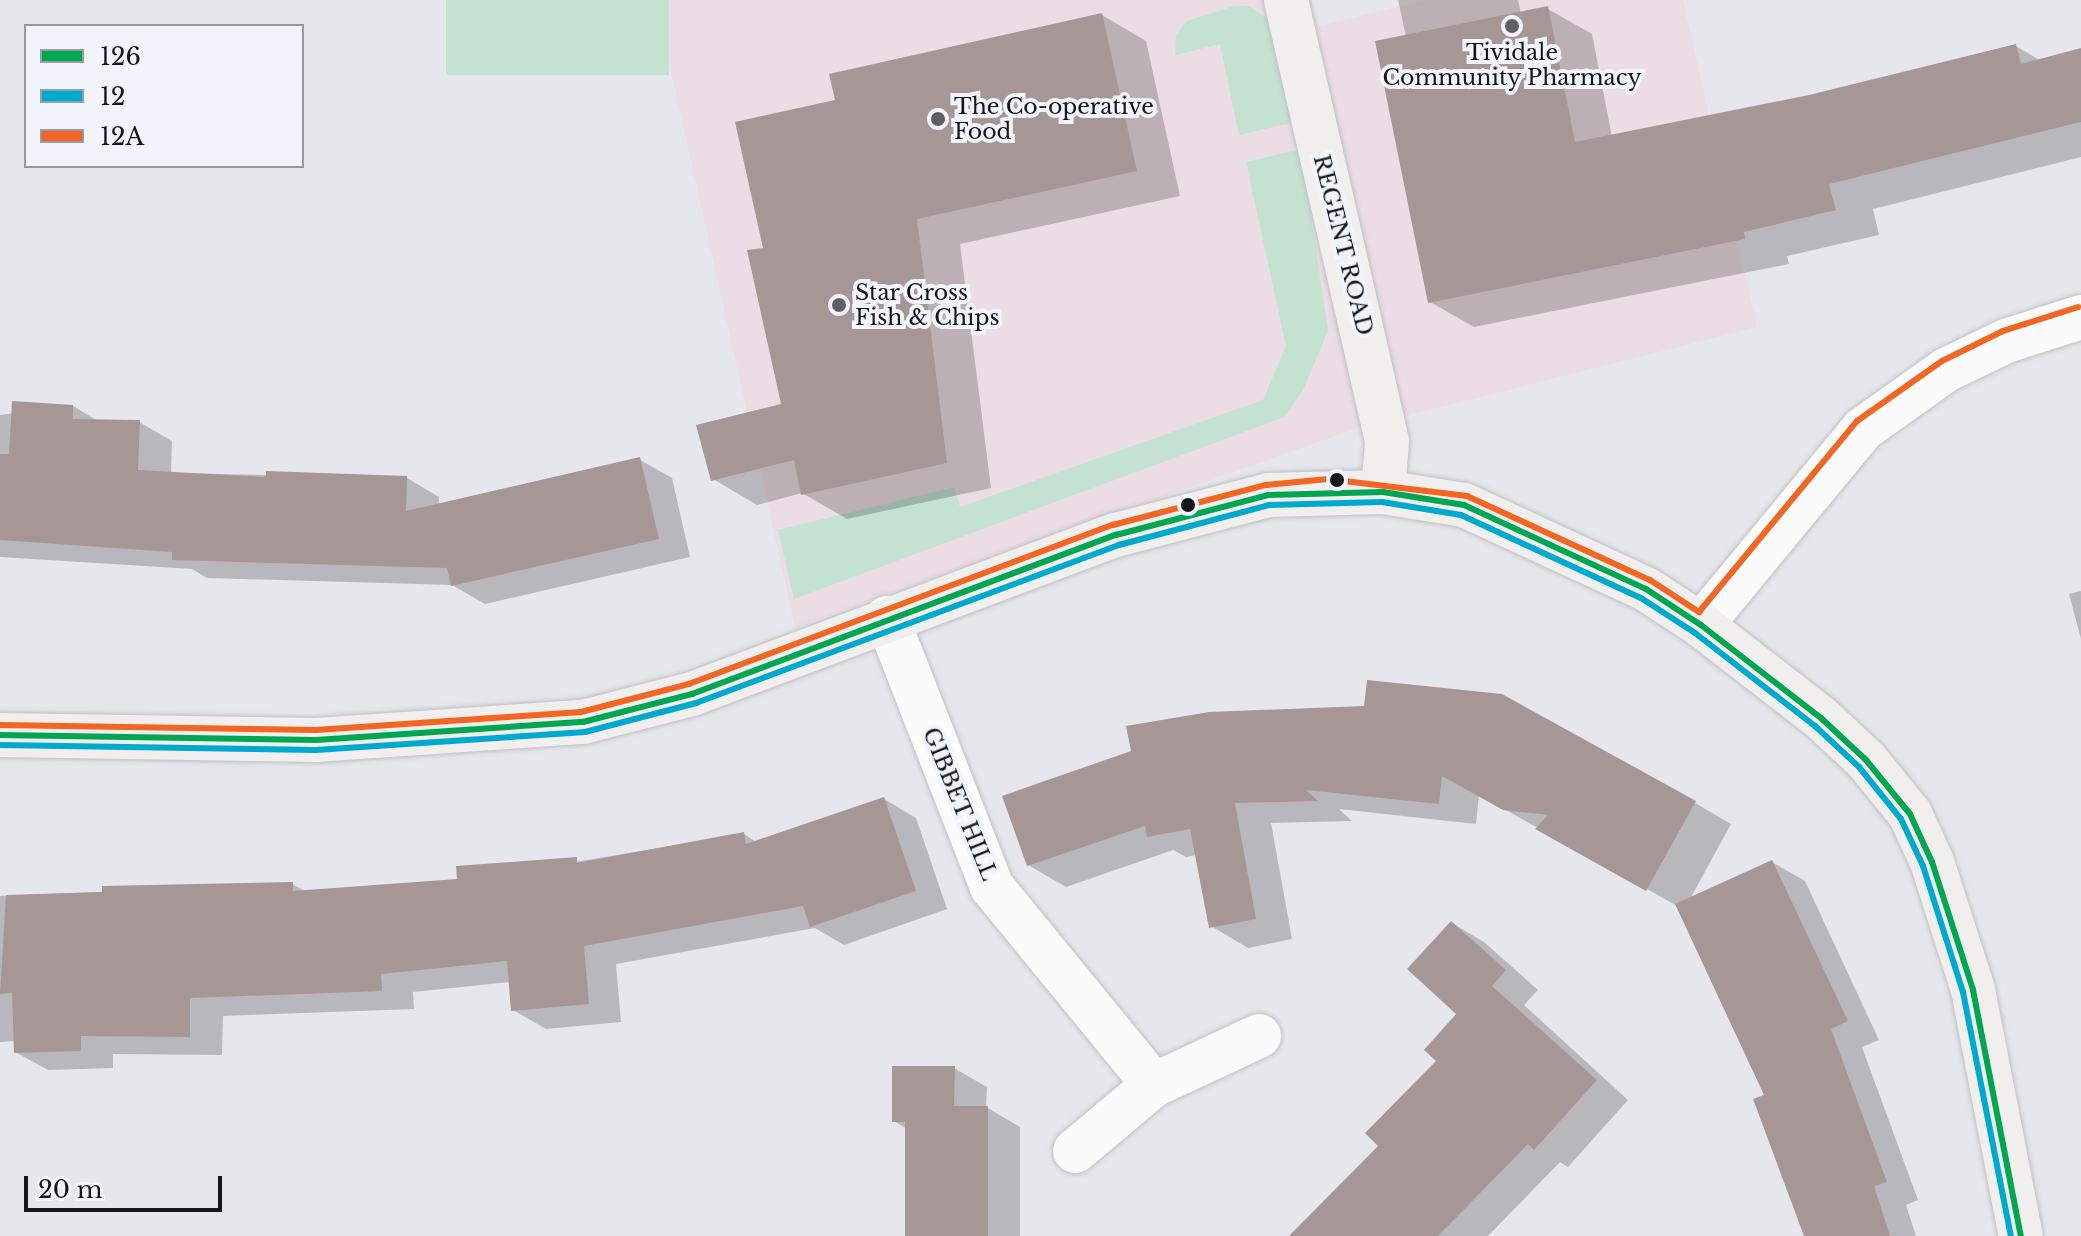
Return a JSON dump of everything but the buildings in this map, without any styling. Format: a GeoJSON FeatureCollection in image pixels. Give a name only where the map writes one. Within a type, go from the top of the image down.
{"type":"FeatureCollection","features":[{"type":"Feature","properties":{"kind":"street","name":"REGENT ROAD"},"geometry":{"type":"LineString","coordinates":[[1286,0],[1385,428],[1383,492]]}},
{"type":"Feature","properties":{"kind":"street"},"geometry":{"type":"LineString","coordinates":[[1701,625],[1863,429],[1946,370],[2006,341],[2081,317]]}},
{"type":"Feature","properties":{"kind":"street"},"geometry":{"type":"LineString","coordinates":[[0,735],[316,740],[583,722],[692,694],[887,618],[1116,535],[1268,495],[1383,492],[1464,505],[1646,589],[1701,625],[1821,718],[1866,760],[1910,814],[1932,862],[1973,990],[2021,1236]]}},
{"type":"Feature","properties":{"kind":"street","name":"GIBBET HILL"},"geometry":{"type":"LineString","coordinates":[[887,618],[992,887],[1154,1085]]}},
{"type":"Feature","properties":{"kind":"street"},"geometry":{"type":"LineString","coordinates":[[1075,1151],[1154,1085],[1259,1036]]}},
{"type":"Feature","properties":{"kind":"shaded area"},"geometry":{"type":"Polygon","coordinates":[[[655,0],[1311,0],[1318,26],[1427,0],[1683,0],[1757,327],[1358,428],[795,627],[655,0]]]}},
{"type":"Feature","properties":{"kind":"green space"},"geometry":{"type":"Polygon","coordinates":[[[446,0],[669,0],[669,75],[446,75],[446,0]]]}},
{"type":"Feature","properties":{"kind":"green space"},"geometry":{"type":"Polygon","coordinates":[[[1234,6],[1249,6],[1266,18],[1276,35],[1295,122],[1239,135],[1220,44],[1175,55],[1176,35],[1187,21],[1234,6]]]}},
{"type":"Feature","properties":{"kind":"green space"},"geometry":{"type":"Polygon","coordinates":[[[1301,149],[1328,331],[1303,390],[1284,417],[794,599],[778,530],[954,487],[960,507],[1263,400],[1286,346],[1246,162],[1301,149]]]}},
{"type":"Feature","properties":{"kind":"transit line","name":"12A"},"geometry":{"type":"LineString","coordinates":[[0,725],[316,730],[581,712],[689,684],[1113,525],[1266,485],[1328,479],[1467,496],[1650,580],[1699,612],[1857,421],[1942,361],[2003,331],[2078,307]]}},
{"type":"Feature","properties":{"kind":"transit line","name":"126"},"geometry":{"type":"LineString","coordinates":[[0,735],[316,740],[583,722],[692,694],[1116,535],[1268,495],[1383,492],[1464,505],[1646,589],[1701,625],[1821,718],[1866,760],[1910,814],[1932,862],[1973,990],[2021,1236]]}},
{"type":"Feature","properties":{"kind":"transit line","name":"12"},"geometry":{"type":"LineString","coordinates":[[0,745],[316,750],[585,732],[696,703],[1119,545],[1269,505],[1382,502],[1461,515],[1641,598],[1695,633],[1815,726],[1859,767],[1901,819],[1923,866],[1963,992],[2011,1236]]}},
{"type":"Feature","properties":{"kind":"place","name":"Tividale Community Pharmacy"},"geometry":{"type":"Point","coordinates":[1512,26]}},
{"type":"Feature","properties":{"kind":"place","name":"The Co-operative Food"},"geometry":{"type":"Point","coordinates":[938,119]}},
{"type":"Feature","properties":{"kind":"place","name":"Star Cross Fish & Chips"},"geometry":{"type":"Point","coordinates":[839,305]}}]}
